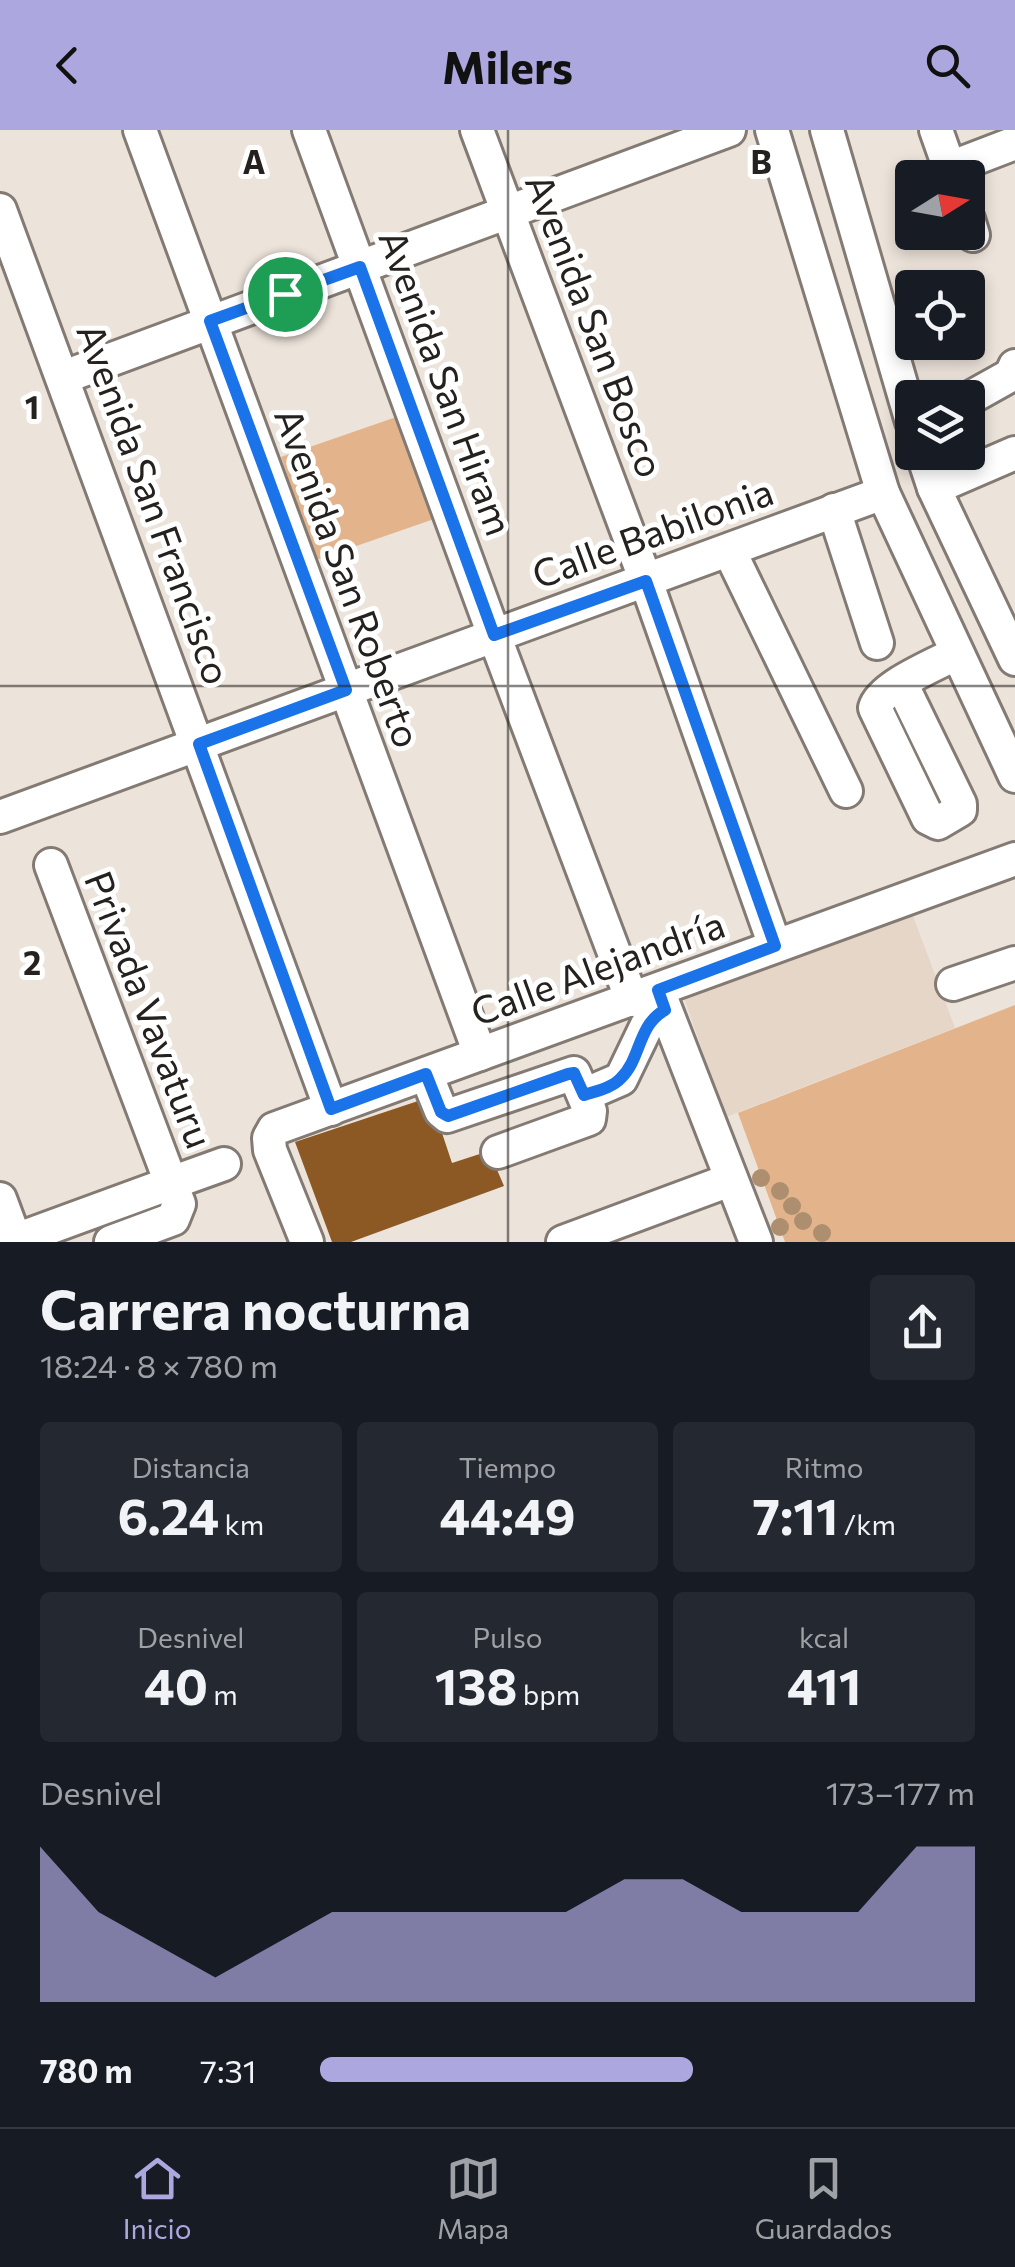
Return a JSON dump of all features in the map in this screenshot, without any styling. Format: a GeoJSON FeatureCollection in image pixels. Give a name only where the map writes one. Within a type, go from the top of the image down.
{"type":"FeatureCollection","features":[{"type":"Feature","properties":{"kind":"street","name":"Avenida San Roberto"},"geometry":{"type":"LineString","coordinates":[[140,130],[480,1054]]}},
{"type":"Feature","properties":{"kind":"street","name":"Avenida San Hiram"},"geometry":{"type":"LineString","coordinates":[[310,130],[494,635],[756,1242]]}},
{"type":"Feature","properties":{"kind":"street","name":"Avenida San Bosco"},"geometry":{"type":"LineString","coordinates":[[478,130],[646,581],[775,946]]}},
{"type":"Feature","properties":{"kind":"street"},"geometry":{"type":"LineString","coordinates":[[64,377],[730,130]]}},
{"type":"Feature","properties":{"kind":"street"},"geometry":{"type":"LineString","coordinates":[[772,130],[883,493],[1015,776]]}},
{"type":"Feature","properties":{"kind":"street"},"geometry":{"type":"LineString","coordinates":[[827,130],[900,380]]}},
{"type":"Feature","properties":{"kind":"street"},"geometry":{"type":"LineString","coordinates":[[936,130],[946,160]]}},
{"type":"Feature","properties":{"kind":"street"},"geometry":{"type":"LineString","coordinates":[[978,160],[1015,142]]}},
{"type":"Feature","properties":{"kind":"street","name":"Avenida San Francisco"},"geometry":{"type":"LineString","coordinates":[[0,210],[331,1109]]}},
{"type":"Feature","properties":{"kind":"street"},"geometry":{"type":"LineString","coordinates":[[985,389],[1011,374],[1015,366]]}},
{"type":"Feature","properties":{"kind":"street"},"geometry":{"type":"LineString","coordinates":[[934,488],[1015,453]]}},
{"type":"Feature","properties":{"kind":"street"},"geometry":{"type":"LineString","coordinates":[[928,470],[1015,659]]}},
{"type":"Feature","properties":{"kind":"street","name":"Calle Babilonia"},"geometry":{"type":"LineString","coordinates":[[0,817],[883,493]]}},
{"type":"Feature","properties":{"kind":"street"},"geometry":{"type":"LineString","coordinates":[[834,510],[877,643]]}},
{"type":"Feature","properties":{"kind":"street"},"geometry":{"type":"LineString","coordinates":[[729,550],[846,791]]}},
{"type":"Feature","properties":{"kind":"street"},"geometry":{"type":"LineString","coordinates":[[901,683],[957,653]]}},
{"type":"Feature","properties":{"kind":"street","name":"Calle Alejandría"},"geometry":{"type":"LineString","coordinates":[[307,1242],[270,1150],[269,1138],[274,1129],[480,1054],[652,1000],[775,946],[1015,859]]}},
{"type":"Feature","properties":{"kind":"street","name":"Privada Vavaturu"},"geometry":{"type":"LineString","coordinates":[[51,865],[170,1183]]}},
{"type":"Feature","properties":{"kind":"street"},"geometry":{"type":"LineString","coordinates":[[953,984],[1015,963]]}},
{"type":"Feature","properties":{"kind":"street"},"geometry":{"type":"LineString","coordinates":[[584,1095],[621,1079],[647,1025],[652,1000]]}},
{"type":"Feature","properties":{"kind":"street"},"geometry":{"type":"LineString","coordinates":[[426,1074],[441,1112],[448,1116],[574,1073],[590,1112],[589,1119],[498,1152]]}},
{"type":"Feature","properties":{"kind":"street"},"geometry":{"type":"LineString","coordinates":[[0,1199],[14,1241],[224,1164]]}},
{"type":"Feature","properties":{"kind":"street"},"geometry":{"type":"LineString","coordinates":[[563,1242],[730,1180]]}},
{"type":"Feature","properties":{"kind":"street"},"geometry":{"type":"LineString","coordinates":[[111,1242],[173,1219],[179,1204],[170,1183]]}},
{"type":"Feature","properties":{"kind":"shaded area"},"geometry":{"type":"Polygon","coordinates":[[[402,415],[437,518],[316,560],[281,457],[402,415]]]}},
{"type":"Feature","properties":{"kind":"shaded area"},"geometry":{"type":"Polygon","coordinates":[[[913,916],[955,1028],[726,1117],[684,998],[913,916]]]}},
{"type":"Feature","properties":{"kind":"shaded area"},"geometry":{"type":"Polygon","coordinates":[[[1015,1005],[1015,1242],[785,1242],[738,1113],[1015,1005]]]}},
{"type":"Feature","properties":{"kind":"building"},"geometry":{"type":"Polygon","coordinates":[[[430,1097],[452,1163],[489,1151],[504,1186],[351,1242],[332,1242],[295,1142],[430,1097]]]}},
{"type":"Feature","properties":{"kind":"route"},"geometry":{"type":"LineString","coordinates":[[360,267],[494,635],[646,581],[775,946],[658,990],[665,1010],[652,1017],[621,1079],[608,1086],[584,1095],[578,1078],[574,1073],[568,1074],[448,1116],[441,1112],[426,1074],[331,1109],[199,744],[346,690],[210,321],[285,294],[360,267]]}}]}
